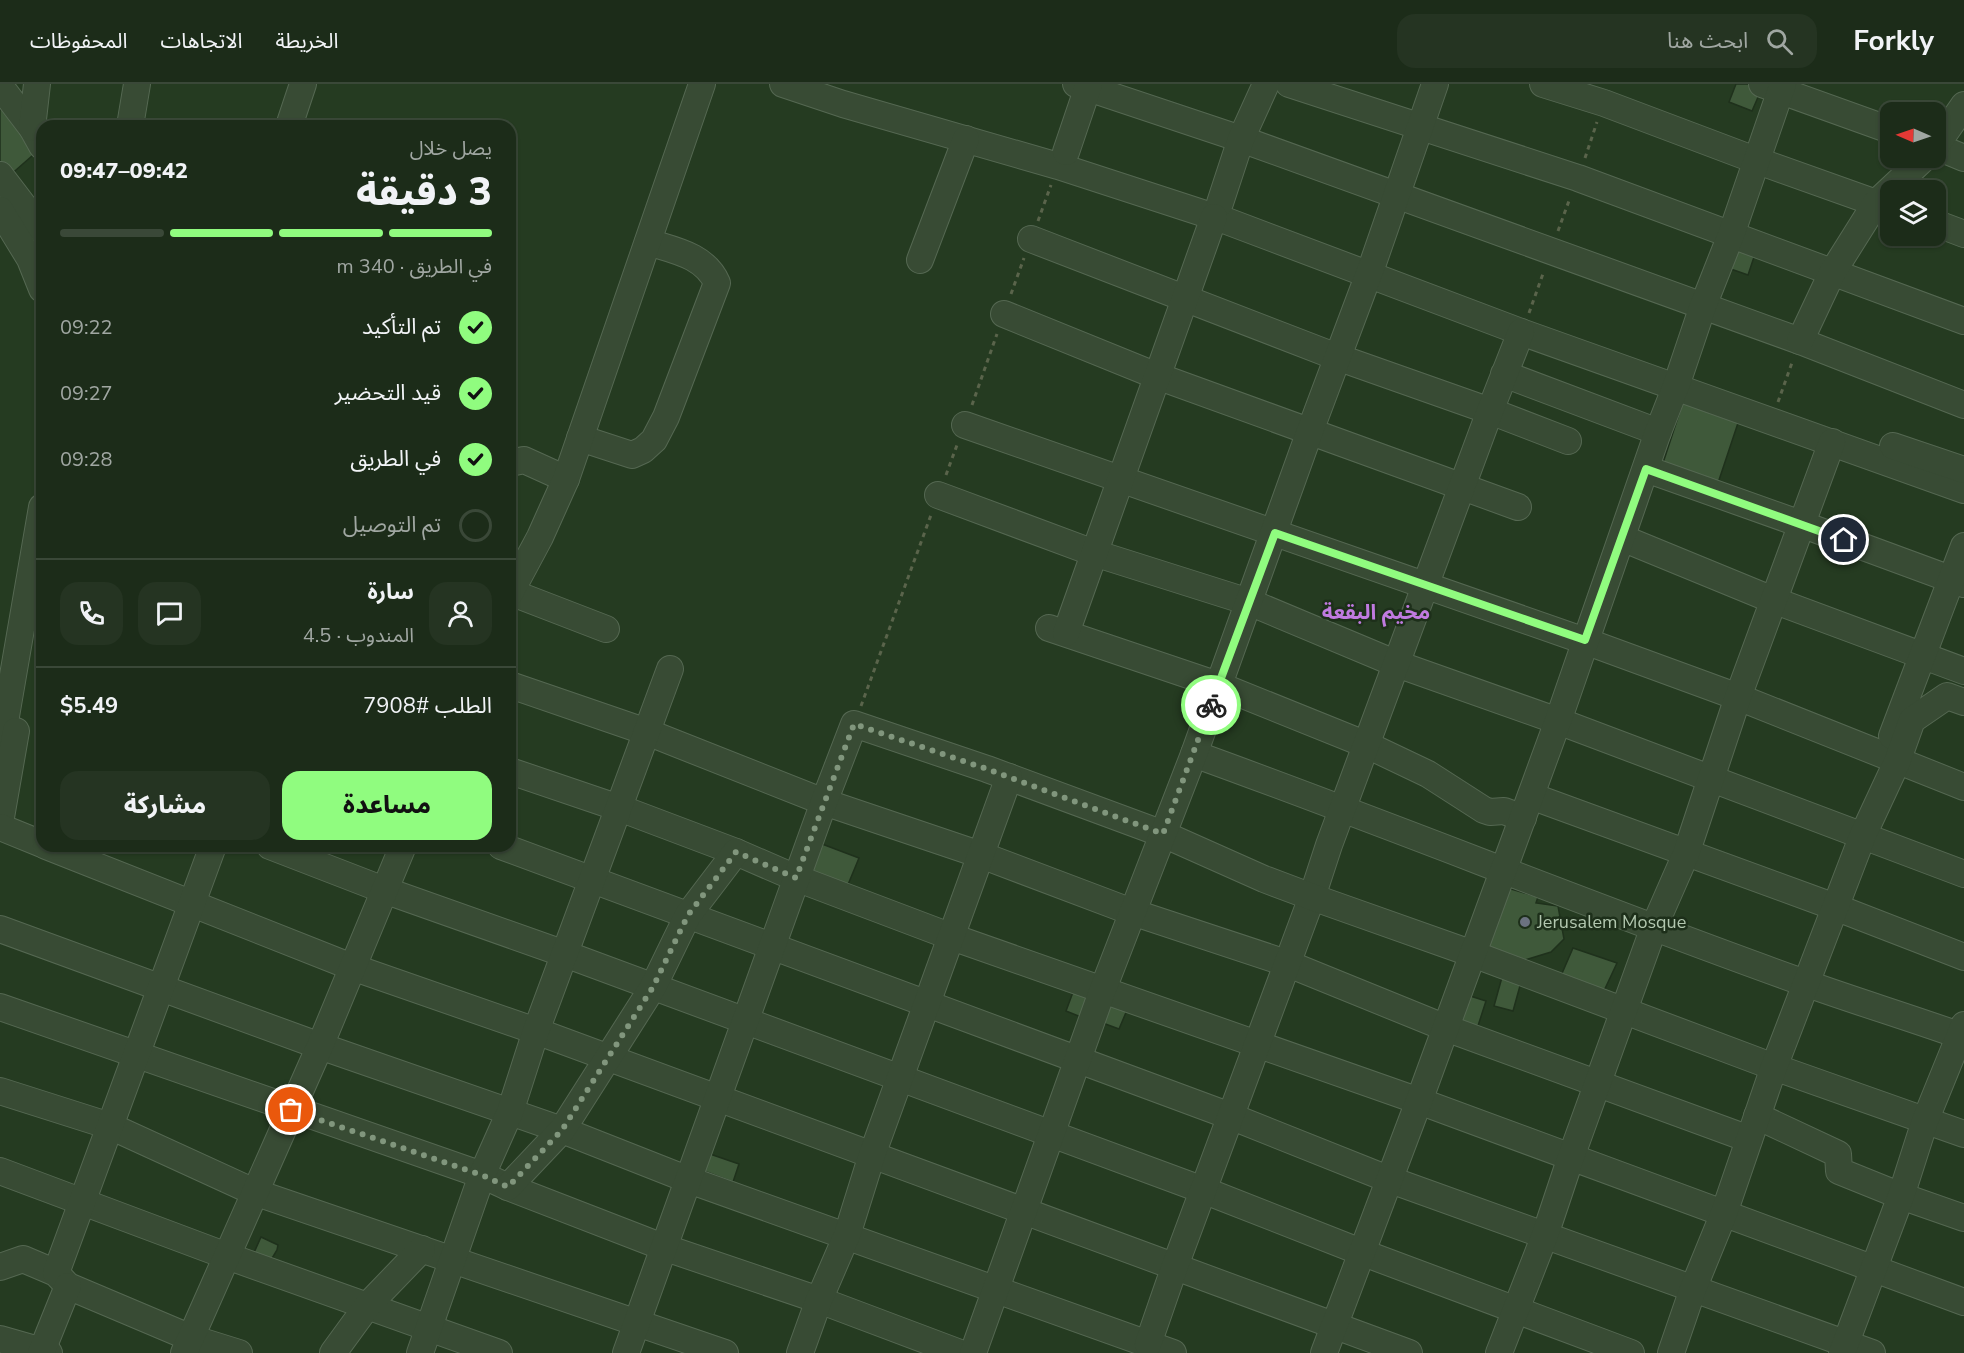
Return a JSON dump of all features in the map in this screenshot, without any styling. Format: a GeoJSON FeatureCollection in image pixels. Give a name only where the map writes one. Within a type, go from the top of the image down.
{"type":"FeatureCollection","features":[{"type":"Feature","properties":{"kind":"street"},"geometry":{"type":"LineString","coordinates":[[37,84],[37,120]]}},
{"type":"Feature","properties":{"kind":"street"},"geometry":{"type":"LineString","coordinates":[[117,120],[122,84]]}},
{"type":"Feature","properties":{"kind":"street"},"geometry":{"type":"LineString","coordinates":[[131,120],[137,84]]}},
{"type":"Feature","properties":{"kind":"street"},"geometry":{"type":"LineString","coordinates":[[291,120],[303,84]]}},
{"type":"Feature","properties":{"kind":"street"},"geometry":{"type":"LineString","coordinates":[[516,581],[540,537],[566,479],[702,84]]}},
{"type":"Feature","properties":{"kind":"street"},"geometry":{"type":"LineString","coordinates":[[783,84],[843,104],[1217,210]]}},
{"type":"Feature","properties":{"kind":"street"},"geometry":{"type":"LineString","coordinates":[[837,84],[889,103],[1066,152],[1371,269],[1524,324],[1678,378],[1776,407],[1964,470]]}},
{"type":"Feature","properties":{"kind":"street"},"geometry":{"type":"LineString","coordinates":[[1266,84],[1241,139],[1094,553],[1058,630],[1218,685],[1367,745],[1428,774],[1484,810],[1491,812],[1527,807],[1686,854],[1964,957]]}},
{"type":"Feature","properties":{"kind":"street"},"geometry":{"type":"LineString","coordinates":[[1289,84],[1578,178],[1964,321]]}},
{"type":"Feature","properties":{"kind":"street"},"geometry":{"type":"LineString","coordinates":[[973,1353],[1103,989],[1194,754],[1275,533],[1310,431],[1371,269],[1435,84]]}},
{"type":"Feature","properties":{"kind":"street"},"geometry":{"type":"LineString","coordinates":[[1544,84],[1604,103],[1880,204]]}},
{"type":"Feature","properties":{"kind":"street"},"geometry":{"type":"LineString","coordinates":[[1066,152],[1084,85],[1241,139],[1800,341],[1964,405]]}},
{"type":"Feature","properties":{"kind":"street"},"geometry":{"type":"LineString","coordinates":[[0,86],[36,136]]}},
{"type":"Feature","properties":{"kind":"street"},"geometry":{"type":"LineString","coordinates":[[1324,1353],[1527,807],[1703,306],[1758,161],[1775,86],[1880,126]]}},
{"type":"Feature","properties":{"kind":"street"},"geometry":{"type":"LineString","coordinates":[[1946,131],[1964,105]]}},
{"type":"Feature","properties":{"kind":"street"},"geometry":{"type":"LineString","coordinates":[[920,260],[966,139]]}},
{"type":"Feature","properties":{"kind":"street"},"geometry":{"type":"LineString","coordinates":[[1946,151],[1964,158]]}},
{"type":"Feature","properties":{"kind":"street"},"geometry":{"type":"LineString","coordinates":[[1905,180],[1915,168]]}},
{"type":"Feature","properties":{"kind":"street"},"geometry":{"type":"LineString","coordinates":[[0,175],[36,222]]}},
{"type":"Feature","properties":{"kind":"street"},"geometry":{"type":"LineString","coordinates":[[1800,341],[1832,273],[1880,209]]}},
{"type":"Feature","properties":{"kind":"street"},"geometry":{"type":"LineString","coordinates":[[0,210],[30,259],[36,274]]}},
{"type":"Feature","properties":{"kind":"street"},"geometry":{"type":"LineString","coordinates":[[1946,227],[1964,234]]}},
{"type":"Feature","properties":{"kind":"street"},"geometry":{"type":"LineString","coordinates":[[1031,239],[1337,357],[1568,441]]}},
{"type":"Feature","properties":{"kind":"street"},"geometry":{"type":"LineString","coordinates":[[580,438],[632,455],[643,450],[654,440],[666,417],[717,282],[705,264],[683,253],[648,242]]}},
{"type":"Feature","properties":{"kind":"street"},"geometry":{"type":"LineString","coordinates":[[1004,314],[1158,376],[1518,507]]}},
{"type":"Feature","properties":{"kind":"street"},"geometry":{"type":"LineString","coordinates":[[1148,1344],[1329,845],[1524,324]]}},
{"type":"Feature","properties":{"kind":"street"},"geometry":{"type":"LineString","coordinates":[[1504,374],[1658,432]]}},
{"type":"Feature","properties":{"kind":"street"},"geometry":{"type":"LineString","coordinates":[[1678,378],[1832,442],[1964,490]]}},
{"type":"Feature","properties":{"kind":"street"},"geometry":{"type":"LineString","coordinates":[[965,425],[1585,640],[1738,697],[1964,787]]}},
{"type":"Feature","properties":{"kind":"street"},"geometry":{"type":"LineString","coordinates":[[1499,1353],[1545,1235],[1654,927],[1686,854],[1738,697],[1832,442]]}},
{"type":"Feature","properties":{"kind":"street"},"geometry":{"type":"LineString","coordinates":[[516,462],[524,460],[566,479]]}},
{"type":"Feature","properties":{"kind":"street"},"geometry":{"type":"LineString","coordinates":[[1646,469],[1958,582]]}},
{"type":"Feature","properties":{"kind":"street"},"geometry":{"type":"LineString","coordinates":[[938,495],[1094,553],[1249,602],[1397,664],[1558,721],[1964,874]]}},
{"type":"Feature","properties":{"kind":"street"},"geometry":{"type":"LineString","coordinates":[[0,751],[9,650],[36,533]]}},
{"type":"Feature","properties":{"kind":"street"},"geometry":{"type":"LineString","coordinates":[[1622,538],[1773,600],[1921,657],[1964,671]]}},
{"type":"Feature","properties":{"kind":"street"},"geometry":{"type":"LineString","coordinates":[[1671,1353],[1724,1213],[1774,1067],[1891,759],[1921,657],[1958,582],[1964,546]]}},
{"type":"Feature","properties":{"kind":"street"},"geometry":{"type":"LineString","coordinates":[[516,594],[606,628]]}},
{"type":"Feature","properties":{"kind":"street"},"geometry":{"type":"LineString","coordinates":[[0,823],[36,614]]}},
{"type":"Feature","properties":{"kind":"street"},"geometry":{"type":"LineString","coordinates":[[420,1353],[482,1175],[510,1112],[536,1031],[670,669]]}},
{"type":"Feature","properties":{"kind":"street"},"geometry":{"type":"LineString","coordinates":[[516,687],[647,732],[824,802],[981,855],[1132,912],[1286,963],[1446,1028],[1598,1084],[1838,1154],[1839,1171],[1964,1218]]}},
{"type":"Feature","properties":{"kind":"street"},"geometry":{"type":"LineString","coordinates":[[1891,759],[1912,720],[1947,696],[1964,702]]}},
{"type":"Feature","properties":{"kind":"street"},"geometry":{"type":"LineString","coordinates":[[626,1353],[796,878],[854,724],[1009,777],[1163,834],[1264,879],[1312,897],[1473,954],[1774,1067],[1964,1134]]}},
{"type":"Feature","properties":{"kind":"street"},"geometry":{"type":"LineString","coordinates":[[1194,754],[1344,808],[1503,871],[1806,984],[1963,1033],[1925,1121],[1901,1196],[1844,1348]]}},
{"type":"Feature","properties":{"kind":"street"},"geometry":{"type":"LineString","coordinates":[[516,773],[736,852],[796,878],[952,937],[1419,1101],[1964,1302]]}},
{"type":"Feature","properties":{"kind":"street"},"geometry":{"type":"LineString","coordinates":[[800,1353],[819,1300],[847,1235],[872,1155],[1009,777]]}},
{"type":"Feature","properties":{"kind":"street"},"geometry":{"type":"LineString","coordinates":[[0,827],[36,842]]}},
{"type":"Feature","properties":{"kind":"street"},"geometry":{"type":"LineString","coordinates":[[516,851],[1230,1116],[1388,1179],[1694,1289],[1844,1348],[1872,1353]]}},
{"type":"Feature","properties":{"kind":"street"},"geometry":{"type":"LineString","coordinates":[[61,852],[352,967],[536,1031],[1409,1353]]}},
{"type":"Feature","properties":{"kind":"street"},"geometry":{"type":"LineString","coordinates":[[0,1339],[44,1352],[82,1202],[163,987],[211,852]]}},
{"type":"Feature","properties":{"kind":"street"},"geometry":{"type":"LineString","coordinates":[[286,852],[1203,1190],[1631,1353]]}},
{"type":"Feature","properties":{"kind":"street"},"geometry":{"type":"LineString","coordinates":[[187,1346],[320,1046],[400,852]]}},
{"type":"Feature","properties":{"kind":"street"},"geometry":{"type":"LineString","coordinates":[[508,1187],[562,1130],[653,987],[688,915],[736,852]]}},
{"type":"Feature","properties":{"kind":"street"},"geometry":{"type":"LineString","coordinates":[[0,929],[320,1046],[562,1130],[689,1179],[1173,1353]]}},
{"type":"Feature","properties":{"kind":"street"},"geometry":{"type":"LineString","coordinates":[[0,1007],[482,1175],[663,1247],[819,1300],[960,1353]]}},
{"type":"Feature","properties":{"kind":"street"},"geometry":{"type":"LineString","coordinates":[[0,1091],[110,1126],[254,1192],[725,1353]]}},
{"type":"Feature","properties":{"kind":"street"},"geometry":{"type":"LineString","coordinates":[[0,1171],[227,1256],[499,1353]]}},
{"type":"Feature","properties":{"kind":"street"},"geometry":{"type":"LineString","coordinates":[[333,1353],[368,1305],[422,1248]]}},
{"type":"Feature","properties":{"kind":"street"},"geometry":{"type":"LineString","coordinates":[[0,1267],[23,1259],[187,1346],[239,1353]]}},
{"type":"Feature","properties":{"kind":"path"},"geometry":{"type":"LineString","coordinates":[[1524,324],[1539,285]]}},
{"type":"Feature","properties":{"kind":"path"},"geometry":{"type":"LineString","coordinates":[[1776,407],[1800,341]]}},
{"type":"Feature","properties":{"kind":"building"},"geometry":{"type":"Polygon","coordinates":[[[1736,84],[1753,84],[1762,88],[1752,111],[1729,102],[1736,84]]]}},
{"type":"Feature","properties":{"kind":"building"},"geometry":{"type":"Polygon","coordinates":[[[0,102],[36,142],[36,152],[8,177],[0,168],[0,102]]]}},
{"type":"Feature","properties":{"kind":"building"},"geometry":{"type":"Polygon","coordinates":[[[1733,243],[1756,251],[1748,275],[1725,267],[1733,243]]]}},
{"type":"Feature","properties":{"kind":"building"},"geometry":{"type":"Polygon","coordinates":[[[1684,399],[1740,417],[1717,486],[1662,466],[1684,399]]]}},
{"type":"Feature","properties":{"kind":"building"},"geometry":{"type":"Polygon","coordinates":[[[822,844],[859,858],[847,887],[810,873],[822,844]]]}},
{"type":"Feature","properties":{"kind":"building","name":"Jerusalem Mosque"},"geometry":{"type":"Polygon","coordinates":[[[1501,886],[1538,897],[1536,903],[1558,906],[1564,939],[1551,952],[1525,960],[1481,944],[1501,886]]]}},
{"type":"Feature","properties":{"kind":"building"},"geometry":{"type":"Polygon","coordinates":[[[1573,948],[1617,963],[1602,995],[1560,978],[1573,948]]]}},
{"type":"Feature","properties":{"kind":"building"},"geometry":{"type":"Polygon","coordinates":[[[1504,970],[1523,975],[1513,1011],[1494,1006],[1504,970]]]}},
{"type":"Feature","properties":{"kind":"building"},"geometry":{"type":"Polygon","coordinates":[[[1076,984],[1096,992],[1086,1019],[1066,1011],[1076,984]]]}},
{"type":"Feature","properties":{"kind":"building"},"geometry":{"type":"Polygon","coordinates":[[[1110,995],[1130,1003],[1119,1029],[1100,1022],[1110,995]]]}},
{"type":"Feature","properties":{"kind":"building"},"geometry":{"type":"Polygon","coordinates":[[[1467,995],[1486,1001],[1476,1032],[1457,1025],[1467,995]]]}},
{"type":"Feature","properties":{"kind":"building"},"geometry":{"type":"Polygon","coordinates":[[[710,1154],[739,1164],[733,1182],[704,1171],[710,1154]]]}},
{"type":"Feature","properties":{"kind":"building"},"geometry":{"type":"Polygon","coordinates":[[[261,1237],[278,1245],[271,1260],[252,1257],[261,1237]]]}},
{"type":"Feature","properties":{"kind":"way so far"},"geometry":{"type":"LineString","coordinates":[[291,1110],[482,1175],[508,1187],[562,1130],[653,987],[688,915],[736,852],[796,878],[854,724],[987,769],[1163,834],[1211,705]]}},
{"type":"Feature","properties":{"kind":"place","name":"Jerusalem Mosque"},"geometry":{"type":"Point","coordinates":[1525,922]}},
{"type":"Feature","properties":{"kind":"district","name":"مخيم البقعة"},"geometry":{"type":"Point","coordinates":[1376,612]}},
{"type":"Feature","properties":{"kind":"route"},"geometry":{"type":"LineString","coordinates":[[1211,705],[1275,533],[1585,640],[1646,469],[1844,540]]}}]}
